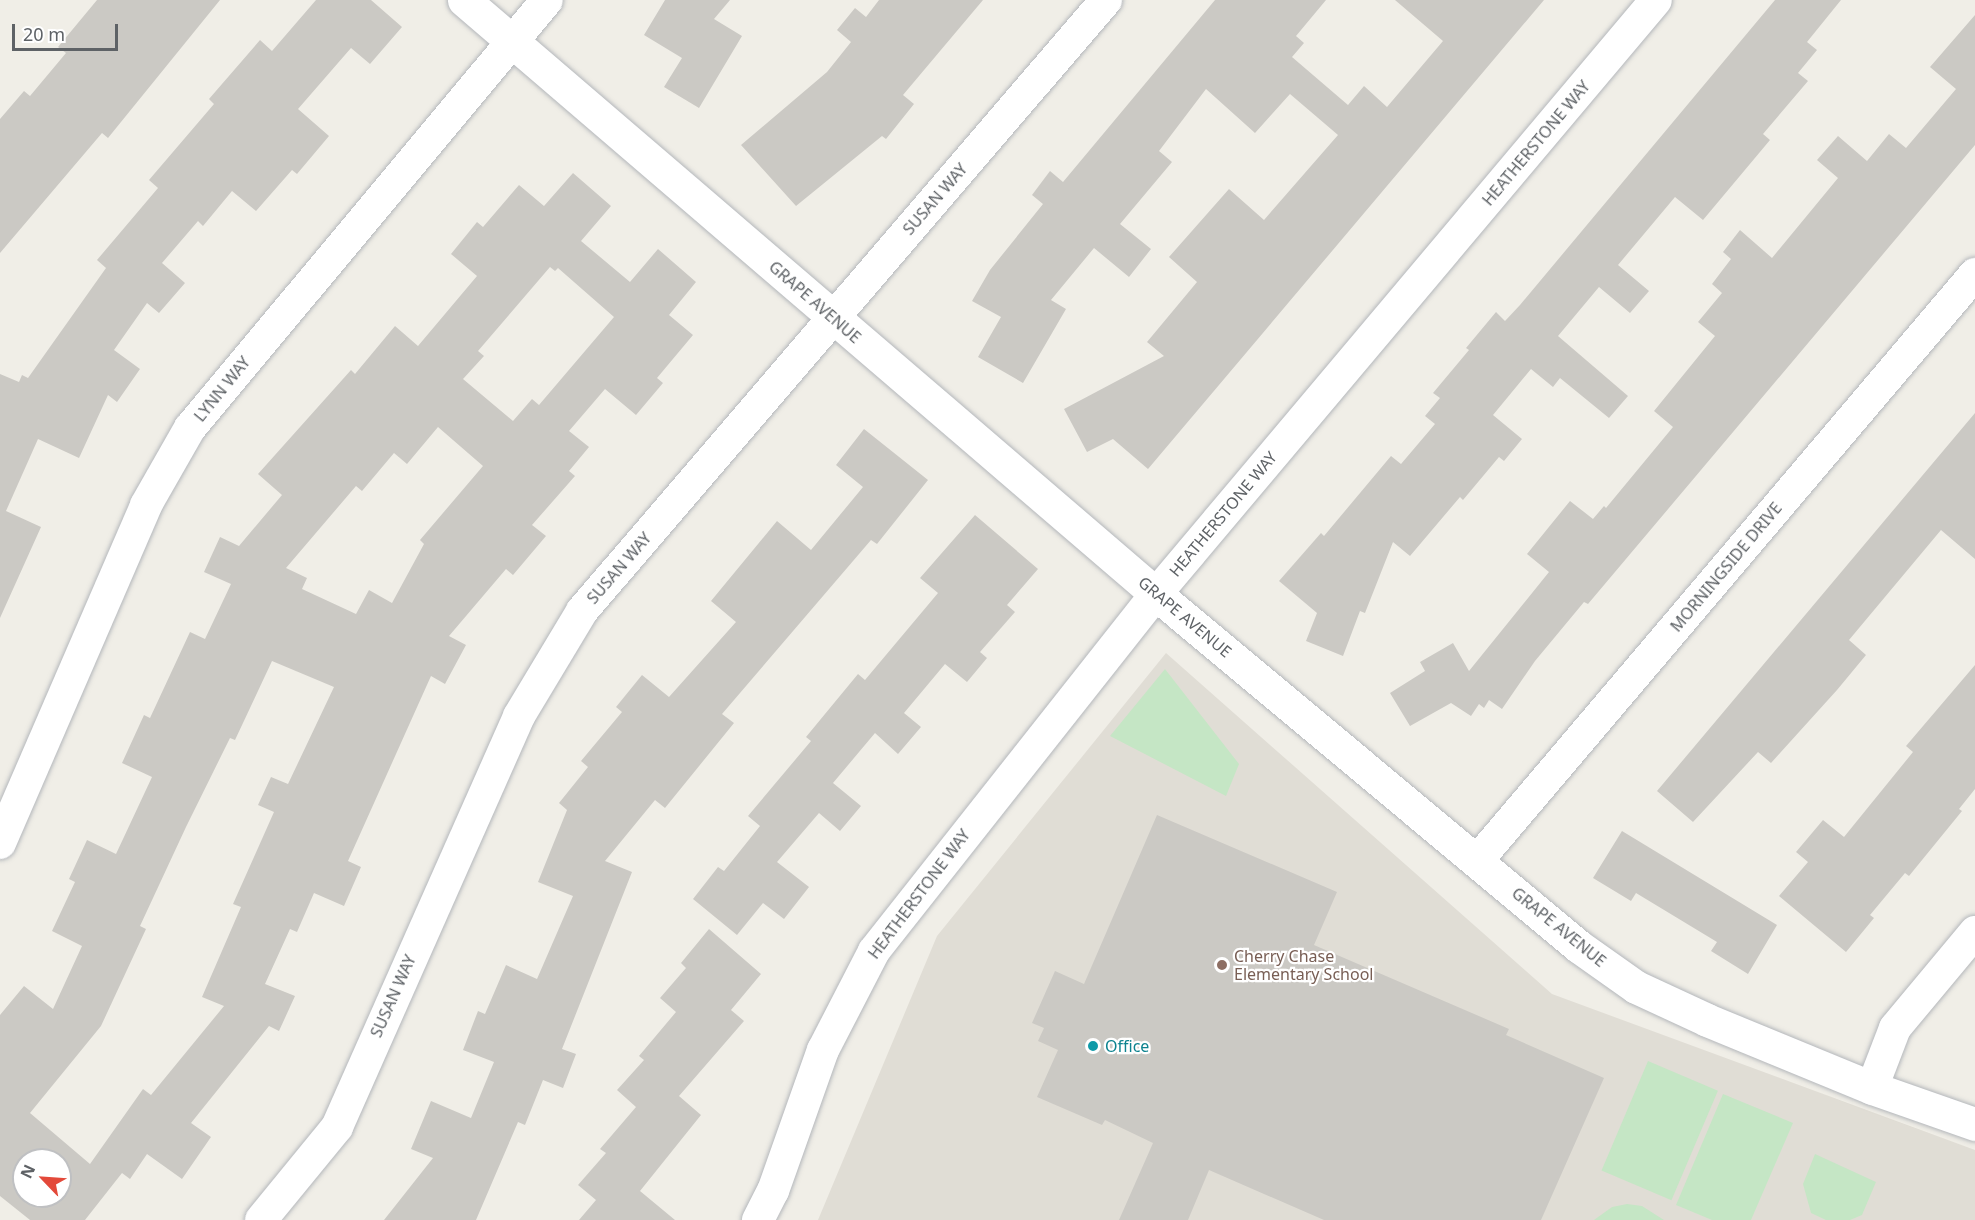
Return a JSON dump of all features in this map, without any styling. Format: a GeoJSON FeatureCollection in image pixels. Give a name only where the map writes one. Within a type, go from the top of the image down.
{"type":"FeatureCollection","features":[{"type":"Feature","properties":{"kind":"street","name":"GRAPE AVENUE"},"geometry":{"type":"LineString","coordinates":[[464,0],[1156,594],[1578,946],[1636,987],[1872,1088],[1975,1124]]}},
{"type":"Feature","properties":{"kind":"street","name":"LYNN WAY"},"geometry":{"type":"LineString","coordinates":[[0,843],[146,505],[190,428],[547,0]]}},
{"type":"Feature","properties":{"kind":"street","name":"SUSAN WAY"},"geometry":{"type":"LineString","coordinates":[[261,1220],[337,1127],[519,716],[582,611],[1106,0]]}},
{"type":"Feature","properties":{"kind":"street","name":"HEATHERSTONE WAY"},"geometry":{"type":"LineString","coordinates":[[758,1220],[773,1191],[823,1050],[874,951],[934,870],[1156,594],[1656,0]]}},
{"type":"Feature","properties":{"kind":"street","name":"MORNINGSIDE DRIVE"},"geometry":{"type":"LineString","coordinates":[[1477,861],[1975,274]]}},
{"type":"Feature","properties":{"kind":"street"},"geometry":{"type":"LineString","coordinates":[[1872,1088],[1895,1028],[1975,932]]}},
{"type":"Feature","properties":{"kind":"shaded area","name":"Cherry Chase Elementary School"},"geometry":{"type":"Polygon","coordinates":[[[1166,653],[1552,994],[1975,1150],[1975,1220],[818,1220],[937,936],[1166,653]]]}},
{"type":"Feature","properties":{"kind":"green space"},"geometry":{"type":"Polygon","coordinates":[[[1165,669],[1239,764],[1226,796],[1110,736],[1165,669]]]}},
{"type":"Feature","properties":{"kind":"green space"},"geometry":{"type":"Polygon","coordinates":[[[1648,1061],[1718,1091],[1671,1200],[1602,1171],[1648,1061]]]}},
{"type":"Feature","properties":{"kind":"green space"},"geometry":{"type":"Polygon","coordinates":[[[1723,1094],[1793,1123],[1751,1220],[1712,1220],[1676,1205],[1723,1094]]]}},
{"type":"Feature","properties":{"kind":"green space"},"geometry":{"type":"Polygon","coordinates":[[[1815,1154],[1876,1182],[1862,1215],[1850,1220],[1826,1220],[1811,1213],[1803,1184],[1815,1154]]]}},
{"type":"Feature","properties":{"kind":"green space"},"geometry":{"type":"Polygon","coordinates":[[[1627,1204],[1642,1206],[1664,1220],[1594,1220],[1612,1207],[1627,1204]]]}},
{"type":"Feature","properties":{"kind":"building"},"geometry":{"type":"Polygon","coordinates":[[[97,0],[220,0],[108,138],[102,133],[0,253],[0,119],[24,91],[30,96],[66,53],[58,47],[97,0]]]}},
{"type":"Feature","properties":{"kind":"building"},"geometry":{"type":"Polygon","coordinates":[[[316,0],[371,0],[402,27],[370,64],[351,48],[298,109],[329,136],[297,174],[292,170],[256,211],[232,191],[203,226],[198,221],[162,263],[185,283],[159,313],[147,303],[114,350],[140,369],[117,402],[108,395],[79,458],[38,439],[6,511],[41,527],[0,618],[0,374],[19,382],[22,375],[28,378],[106,268],[97,260],[158,188],[149,180],[214,104],[209,99],[260,40],[272,51],[316,0]]]}},
{"type":"Feature","properties":{"kind":"building"},"geometry":{"type":"Polygon","coordinates":[[[665,0],[730,0],[714,19],[742,36],[699,108],[664,87],[682,58],[644,35],[665,0]]]}},
{"type":"Feature","properties":{"kind":"building"},"geometry":{"type":"Polygon","coordinates":[[[879,0],[983,0],[903,95],[914,104],[886,139],[882,136],[796,206],[741,145],[827,72],[851,42],[837,30],[855,8],[866,17],[879,0]]]}},
{"type":"Feature","properties":{"kind":"building"},"geometry":{"type":"Polygon","coordinates":[[[1215,0],[1326,0],[1296,36],[1304,43],[1292,57],[1348,105],[1364,86],[1387,107],[1443,41],[1395,0],[1544,0],[1148,469],[1113,439],[1087,452],[1064,409],[1164,356],[1147,342],[1197,282],[1169,257],[1229,189],[1264,220],[1338,135],[1290,94],[1255,133],[1206,89],[1159,151],[1172,162],[1120,224],[1151,249],[1129,277],[1094,248],[1051,300],[1066,309],[1023,383],[978,357],[1001,317],[972,301],[990,270],[1043,204],[1032,195],[1050,171],[1063,182],[1215,0]]]}},
{"type":"Feature","properties":{"kind":"building"},"geometry":{"type":"Polygon","coordinates":[[[1775,0],[1841,0],[1807,42],[1817,50],[1798,73],[1808,81],[1763,134],[1770,140],[1703,220],[1675,197],[1618,265],[1649,291],[1630,313],[1599,287],[1558,336],[1628,396],[1609,418],[1560,378],[1553,387],[1531,369],[1493,415],[1522,439],[1504,461],[1499,457],[1463,500],[1460,497],[1410,556],[1393,542],[1365,613],[1360,611],[1343,656],[1306,641],[1317,613],[1279,581],[1321,533],[1324,536],[1391,456],[1401,464],[1435,424],[1425,416],[1440,398],[1433,393],[1469,350],[1466,348],[1496,312],[1505,321],[1520,305],[1775,0]]]}},
{"type":"Feature","properties":{"kind":"building"},"geometry":{"type":"Polygon","coordinates":[[[1975,15],[1975,145],[1588,604],[1584,602],[1535,661],[1502,709],[1489,700],[1484,708],[1479,704],[1471,716],[1451,703],[1410,726],[1390,693],[1425,671],[1420,662],[1453,643],[1469,671],[1549,572],[1527,554],[1570,501],[1593,519],[1604,506],[1606,508],[1673,427],[1654,411],[1715,336],[1698,322],[1722,293],[1712,284],[1731,259],[1723,252],[1740,230],[1772,258],[1838,178],[1817,160],[1838,136],[1867,161],[1889,134],[1906,148],[1956,89],[1930,67],[1975,15]]]}},
{"type":"Feature","properties":{"kind":"building"},"geometry":{"type":"Polygon","coordinates":[[[573,173],[611,206],[581,241],[630,282],[658,249],[696,282],[669,315],[693,335],[657,378],[663,383],[636,415],[605,389],[569,431],[589,447],[569,471],[575,476],[532,525],[546,536],[513,575],[506,569],[449,636],[466,645],[445,684],[431,676],[348,861],[361,867],[344,906],[314,893],[297,932],[290,929],[265,984],[295,996],[279,1031],[269,1026],[191,1123],[211,1137],[182,1179],[147,1154],[130,1179],[122,1173],[85,1220],[30,1220],[15,1208],[72,1208],[72,1149],[90,1164],[143,1089],[151,1095],[224,1006],[202,997],[241,907],[233,904],[274,812],[258,805],[271,777],[288,784],[334,687],[272,661],[235,740],[230,738],[186,827],[140,926],[146,929],[101,1026],[30,1113],[71,1148],[12,1148],[12,1206],[0,1196],[0,1015],[24,986],[53,1009],[82,946],[52,931],[75,882],[69,879],[87,840],[116,854],[152,777],[122,763],[144,715],[150,718],[190,632],[205,639],[231,584],[204,572],[220,537],[239,546],[282,495],[258,474],[351,370],[355,374],[395,326],[418,346],[477,276],[451,254],[477,222],[483,227],[519,185],[544,206],[573,173]],[[550,267],[478,351],[484,356],[463,379],[513,421],[532,399],[539,405],[614,317],[558,268],[555,271],[550,267]],[[438,427],[407,464],[394,453],[362,491],[356,486],[286,568],[307,578],[302,589],[356,614],[369,590],[392,603],[424,544],[420,540],[483,466],[438,427]]]}},
{"type":"Feature","properties":{"kind":"building"},"geometry":{"type":"Polygon","coordinates":[[[1975,413],[1975,559],[1941,530],[1849,640],[1866,655],[1837,690],[1771,763],[1758,752],[1693,822],[1657,791],[1975,413]]]}},
{"type":"Feature","properties":{"kind":"building"},"geometry":{"type":"Polygon","coordinates":[[[864,429],[928,480],[877,544],[871,540],[722,714],[734,723],[665,808],[655,800],[605,861],[632,872],[562,1049],[576,1054],[563,1088],[543,1080],[525,1125],[518,1122],[476,1220],[384,1220],[433,1158],[411,1149],[431,1101],[471,1118],[494,1062],[463,1050],[478,1011],[485,1014],[506,965],[537,979],[573,896],[538,882],[567,810],[559,803],[588,767],[581,761],[622,712],[616,707],[642,675],[669,697],[736,622],[711,601],[777,521],[811,550],[863,487],[836,465],[864,429]]]}},
{"type":"Feature","properties":{"kind":"building"},"geometry":{"type":"Polygon","coordinates":[[[975,515],[1038,569],[1007,605],[1015,612],[980,652],[987,658],[967,682],[945,664],[904,713],[921,727],[898,754],[875,733],[833,783],[861,806],[840,831],[819,813],[777,862],[809,887],[784,919],[763,903],[737,935],[693,899],[718,867],[724,871],[760,826],[748,816],[811,741],[806,737],[858,674],[865,680],[938,593],[920,578],[975,515]]]}},
{"type":"Feature","properties":{"kind":"building"},"geometry":{"type":"Polygon","coordinates":[[[1975,665],[1975,789],[1959,809],[1962,811],[1909,876],[1905,873],[1870,915],[1874,918],[1846,952],[1779,896],[1808,862],[1796,852],[1823,820],[1844,837],[1913,752],[1906,746],[1975,665]]]}},
{"type":"Feature","properties":{"kind":"building"},"geometry":{"type":"Polygon","coordinates":[[[1157,815],[1337,892],[1314,945],[1509,1029],[1506,1035],[1604,1078],[1541,1220],[1324,1220],[1209,1170],[1188,1220],[1119,1220],[1153,1143],[1105,1120],[1102,1125],[1037,1097],[1058,1050],[1038,1041],[1044,1028],[1032,1023],[1055,971],[1084,984],[1157,815]]]}},
{"type":"Feature","properties":{"kind":"building"},"geometry":{"type":"Polygon","coordinates":[[[1622,831],[1777,925],[1748,974],[1711,951],[1717,942],[1636,893],[1631,901],[1593,878],[1622,831]]]}},
{"type":"Feature","properties":{"kind":"building"},"geometry":{"type":"Polygon","coordinates":[[[709,929],[761,974],[731,1010],[744,1021],[679,1096],[701,1115],[640,1191],[675,1220],[579,1220],[596,1200],[578,1185],[606,1153],[600,1149],[636,1107],[617,1090],[644,1060],[639,1056],[676,1012],[660,998],[686,968],[681,963],[709,929]]]}},
{"type":"Feature","properties":{"kind":"place","name":"Cherry Chase Elementary School"},"geometry":{"type":"Point","coordinates":[1222,965]}},
{"type":"Feature","properties":{"kind":"place","name":"Office"},"geometry":{"type":"Point","coordinates":[1093,1046]}}]}
